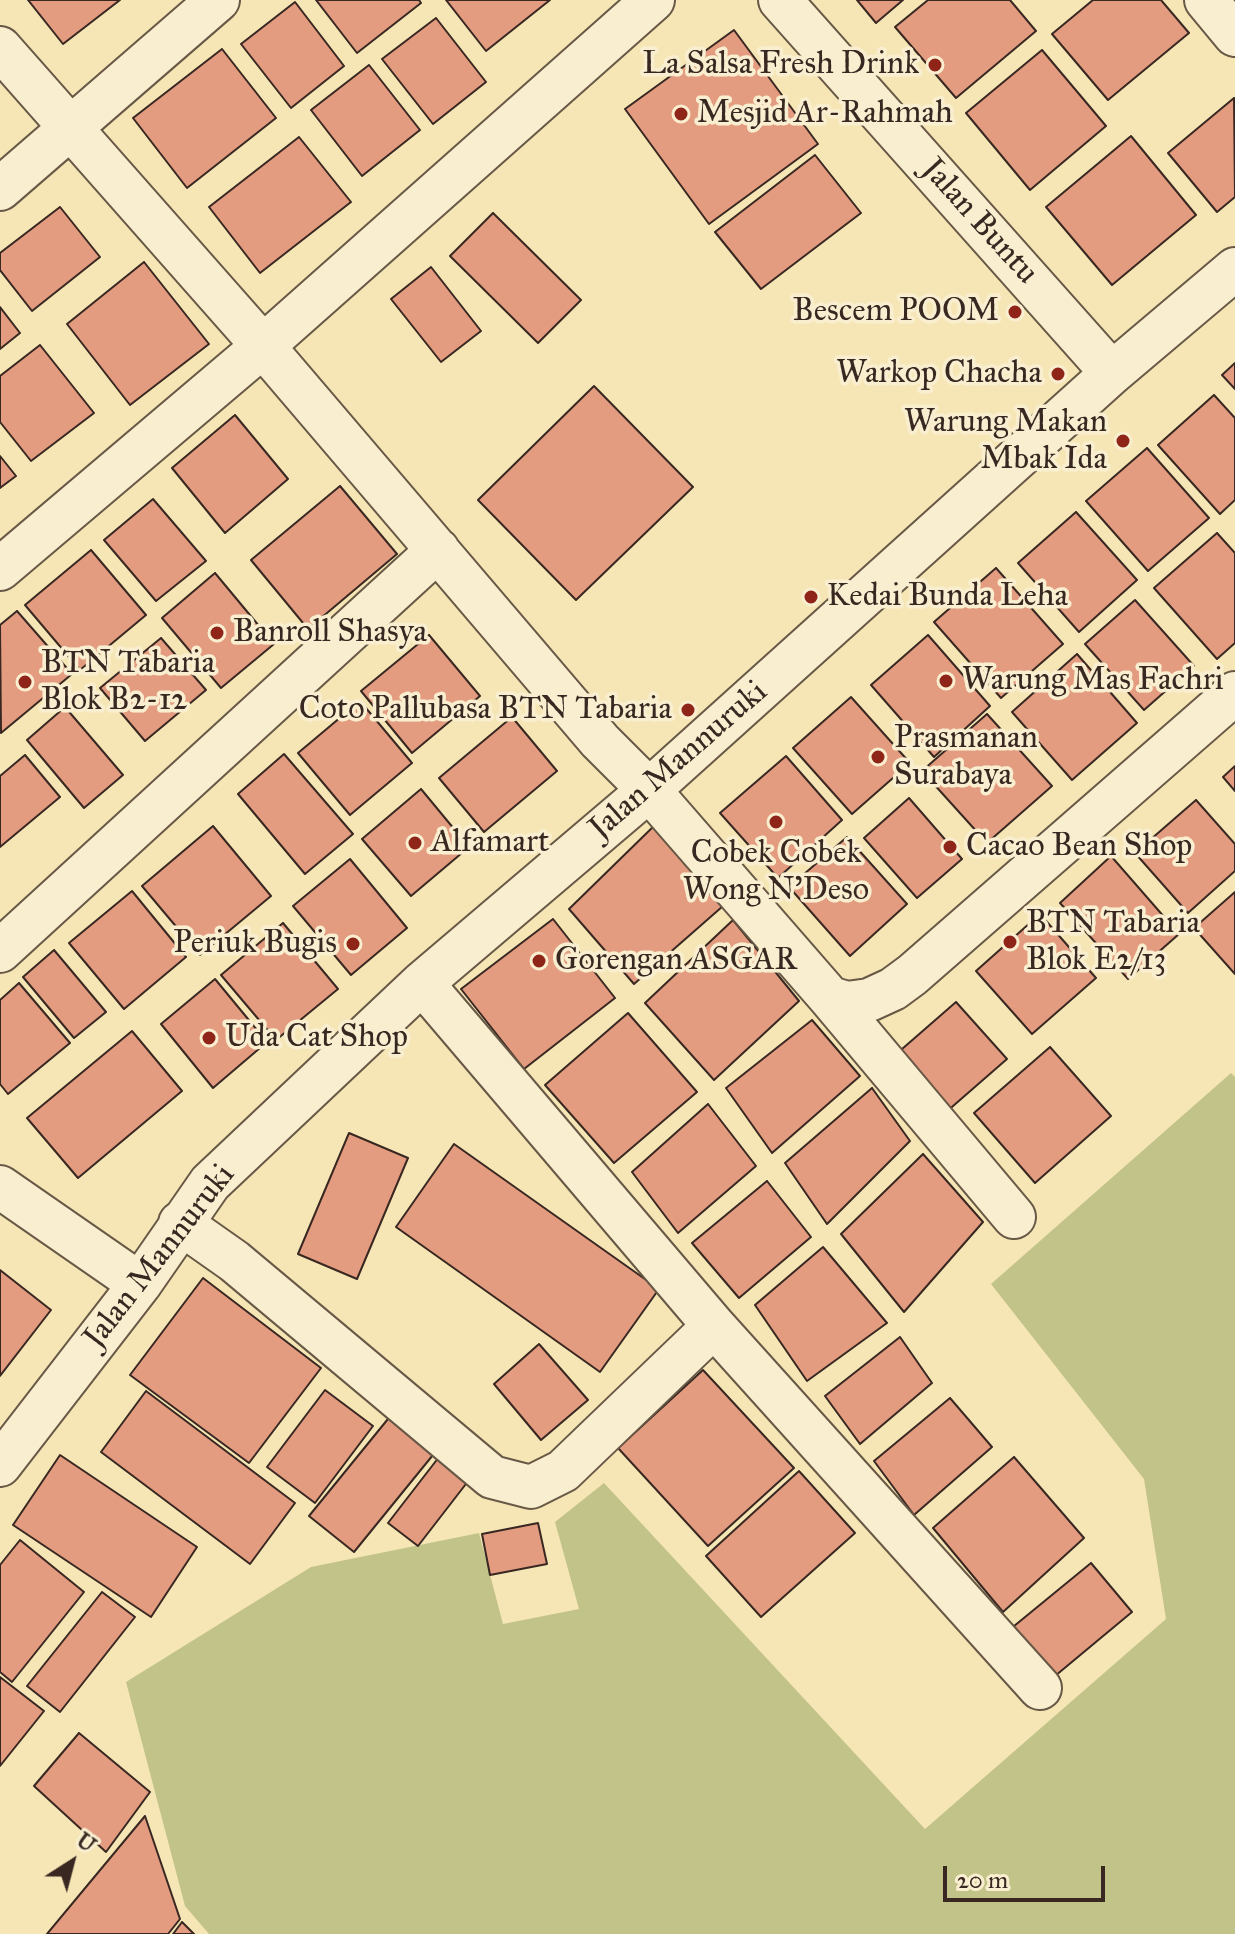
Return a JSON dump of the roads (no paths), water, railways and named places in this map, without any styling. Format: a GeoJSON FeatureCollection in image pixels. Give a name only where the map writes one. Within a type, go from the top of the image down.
{"type":"FeatureCollection","features":[{"type":"Feature","properties":{"kind":"street"},"geometry":{"type":"LineString","coordinates":[[0,189],[218,0]]}},
{"type":"Feature","properties":{"kind":"street"},"geometry":{"type":"LineString","coordinates":[[0,569],[263,346],[653,0]]}},
{"type":"Feature","properties":{"kind":"street","name":"Jalan Buntu"},"geometry":{"type":"LineString","coordinates":[[780,0],[1112,373]]}},
{"type":"Feature","properties":{"kind":"street"},"geometry":{"type":"LineString","coordinates":[[1206,0],[1235,35]]}},
{"type":"Feature","properties":{"kind":"street"},"geometry":{"type":"LineString","coordinates":[[0,48],[263,346],[600,741],[649,790],[830,998],[1014,1217]]}},
{"type":"Feature","properties":{"kind":"street","name":"Jalan Mannuruki"},"geometry":{"type":"LineString","coordinates":[[0,1465],[140,1284],[210,1183],[422,983],[649,790],[1112,373],[1235,269]]}},
{"type":"Feature","properties":{"kind":"street"},"geometry":{"type":"LineString","coordinates":[[0,951],[438,550]]}},
{"type":"Feature","properties":{"kind":"street"},"geometry":{"type":"LineString","coordinates":[[830,998],[847,1003],[869,1000],[912,975],[1235,693]]}},
{"type":"Feature","properties":{"kind":"street"},"geometry":{"type":"LineString","coordinates":[[422,983],[714,1326],[1040,1688]]}},
{"type":"Feature","properties":{"kind":"street"},"geometry":{"type":"LineString","coordinates":[[0,1187],[140,1284]]}},
{"type":"Feature","properties":{"kind":"street"},"geometry":{"type":"LineString","coordinates":[[180,1223],[234,1261],[492,1477],[531,1487],[563,1471],[714,1326]]}},
{"type":"Feature","properties":{"kind":"place","name":"La Salsa Fresh Drink"},"geometry":{"type":"Point","coordinates":[935,65]}},
{"type":"Feature","properties":{"kind":"place","name":"Mesjid Ar-Rahmah"},"geometry":{"type":"Point","coordinates":[681,114]}},
{"type":"Feature","properties":{"kind":"place","name":"Bescem POOM"},"geometry":{"type":"Point","coordinates":[1015,312]}},
{"type":"Feature","properties":{"kind":"place","name":"Warkop Chacha"},"geometry":{"type":"Point","coordinates":[1058,374]}},
{"type":"Feature","properties":{"kind":"place","name":"Warung Makan Mbak Ida"},"geometry":{"type":"Point","coordinates":[1123,441]}},
{"type":"Feature","properties":{"kind":"place","name":"Kedai Bunda Leha"},"geometry":{"type":"Point","coordinates":[811,597]}},
{"type":"Feature","properties":{"kind":"place","name":"Banroll Shasya"},"geometry":{"type":"Point","coordinates":[217,633]}},
{"type":"Feature","properties":{"kind":"place","name":"Warung Mas Fachri"},"geometry":{"type":"Point","coordinates":[946,681]}},
{"type":"Feature","properties":{"kind":"place","name":"BTN Tabaria Blok B2-12"},"geometry":{"type":"Point","coordinates":[25,682]}},
{"type":"Feature","properties":{"kind":"place","name":"Coto Pallubasa BTN Tabaria"},"geometry":{"type":"Point","coordinates":[688,710]}},
{"type":"Feature","properties":{"kind":"place","name":"Prasmanan Surabaya"},"geometry":{"type":"Point","coordinates":[878,757]}},
{"type":"Feature","properties":{"kind":"place","name":"Cobek Cobek Wong N'Deso"},"geometry":{"type":"Point","coordinates":[776,822]}},
{"type":"Feature","properties":{"kind":"place","name":"Alfamart"},"geometry":{"type":"Point","coordinates":[415,843]}},
{"type":"Feature","properties":{"kind":"place","name":"Cacao Bean Shop"},"geometry":{"type":"Point","coordinates":[950,847]}},
{"type":"Feature","properties":{"kind":"place","name":"BTN Tabaria Blok E2/13"},"geometry":{"type":"Point","coordinates":[1010,942]}},
{"type":"Feature","properties":{"kind":"place","name":"Periuk Bugis"},"geometry":{"type":"Point","coordinates":[353,944]}},
{"type":"Feature","properties":{"kind":"place","name":"Gorengan ASGAR"},"geometry":{"type":"Point","coordinates":[539,961]}},
{"type":"Feature","properties":{"kind":"place","name":"Uda Cat Shop"},"geometry":{"type":"Point","coordinates":[209,1038]}}]}
